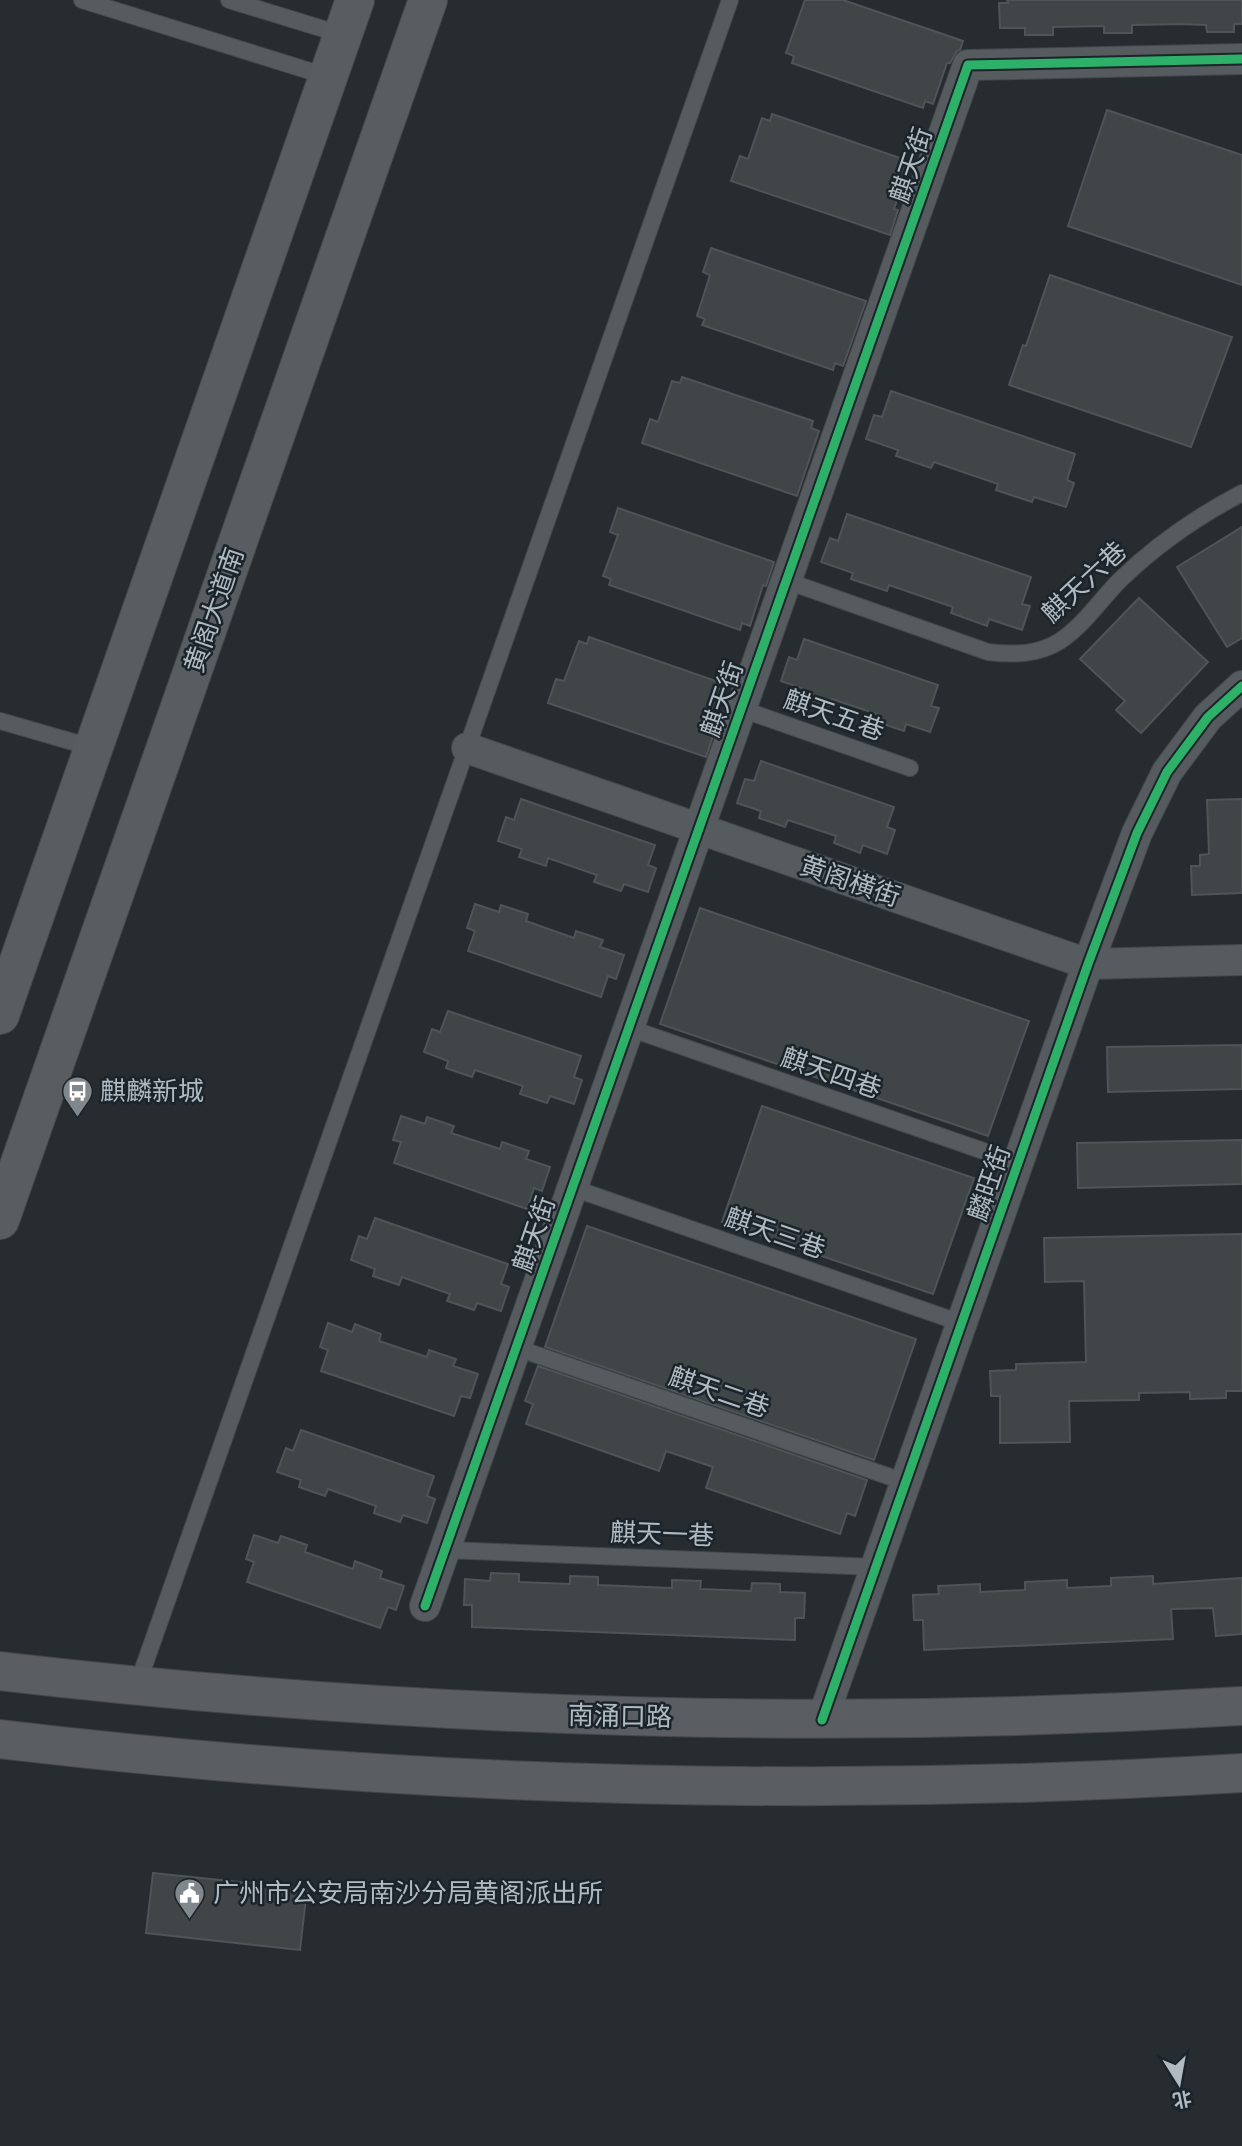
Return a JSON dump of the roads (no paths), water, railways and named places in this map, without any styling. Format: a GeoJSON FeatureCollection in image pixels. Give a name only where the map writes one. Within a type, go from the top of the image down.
{"type":"FeatureCollection","features":[{"type":"Feature","properties":{"kind":"main road","name":"黄阁大道南"},"geometry":{"type":"LineString","coordinates":[[0,1220],[428,0]]}},
{"type":"Feature","properties":{"kind":"main road"},"geometry":{"type":"LineString","coordinates":[[0,1015],[349,18]]}},
{"type":"Feature","properties":{"kind":"main road","name":"南涌口路"},"geometry":{"type":"LineString","coordinates":[[0,1671],[266,1698],[439,1710],[611,1717],[822,1720],[1077,1714],[1242,1706]]}},
{"type":"Feature","properties":{"kind":"main road"},"geometry":{"type":"LineString","coordinates":[[0,1739],[260,1766],[609,1784],[959,1786],[1242,1773]]}},
{"type":"Feature","properties":{"kind":"street","name":"麒天街"},"geometry":{"type":"LineString","coordinates":[[425,1606],[968,65],[1242,59]]}},
{"type":"Feature","properties":{"kind":"street","name":"麟旺街"},"geometry":{"type":"LineString","coordinates":[[822,1720],[1088,964],[1137,833],[1167,772],[1208,718],[1242,686]]}},
{"type":"Feature","properties":{"kind":"street","name":"黄阁横街"},"geometry":{"type":"LineString","coordinates":[[467,748],[1088,964],[1242,960]]}},
{"type":"Feature","properties":{"kind":"lane"},"geometry":{"type":"LineString","coordinates":[[82,0],[329,77]]}},
{"type":"Feature","properties":{"kind":"lane"},"geometry":{"type":"LineString","coordinates":[[229,0],[349,18]]}},
{"type":"Feature","properties":{"kind":"lane"},"geometry":{"type":"LineString","coordinates":[[136,1686],[730,0]]}},
{"type":"Feature","properties":{"kind":"lane","name":"麒天六巷"},"geometry":{"type":"LineString","coordinates":[[787,581],[988,652],[1013,655],[1037,651],[1060,641],[1079,625],[1121,579],[1169,539],[1220,504],[1242,493]]}},
{"type":"Feature","properties":{"kind":"lane","name":"麒天五巷"},"geometry":{"type":"LineString","coordinates":[[741,709],[910,768]]}},
{"type":"Feature","properties":{"kind":"lane"},"geometry":{"type":"LineString","coordinates":[[0,721],[94,748]]}},
{"type":"Feature","properties":{"kind":"lane","name":"麒天四巷"},"geometry":{"type":"LineString","coordinates":[[629,1028],[1018,1163]]}},
{"type":"Feature","properties":{"kind":"lane","name":"麒天三巷"},"geometry":{"type":"LineString","coordinates":[[573,1188],[961,1323]]}},
{"type":"Feature","properties":{"kind":"lane","name":"麒天二巷"},"geometry":{"type":"LineString","coordinates":[[517,1348],[905,1482]]}},
{"type":"Feature","properties":{"kind":"lane","name":"麒天一巷"},"geometry":{"type":"LineString","coordinates":[[446,1550],[876,1567]]}},
{"type":"Feature","properties":{"kind":"place","name":"麒麟新城"},"geometry":{"type":"Point","coordinates":[77,1118]}},
{"type":"Feature","properties":{"kind":"place","name":"广州市公安局南沙分局黄阁派出所"},"geometry":{"type":"Point","coordinates":[190,1920]}}]}
